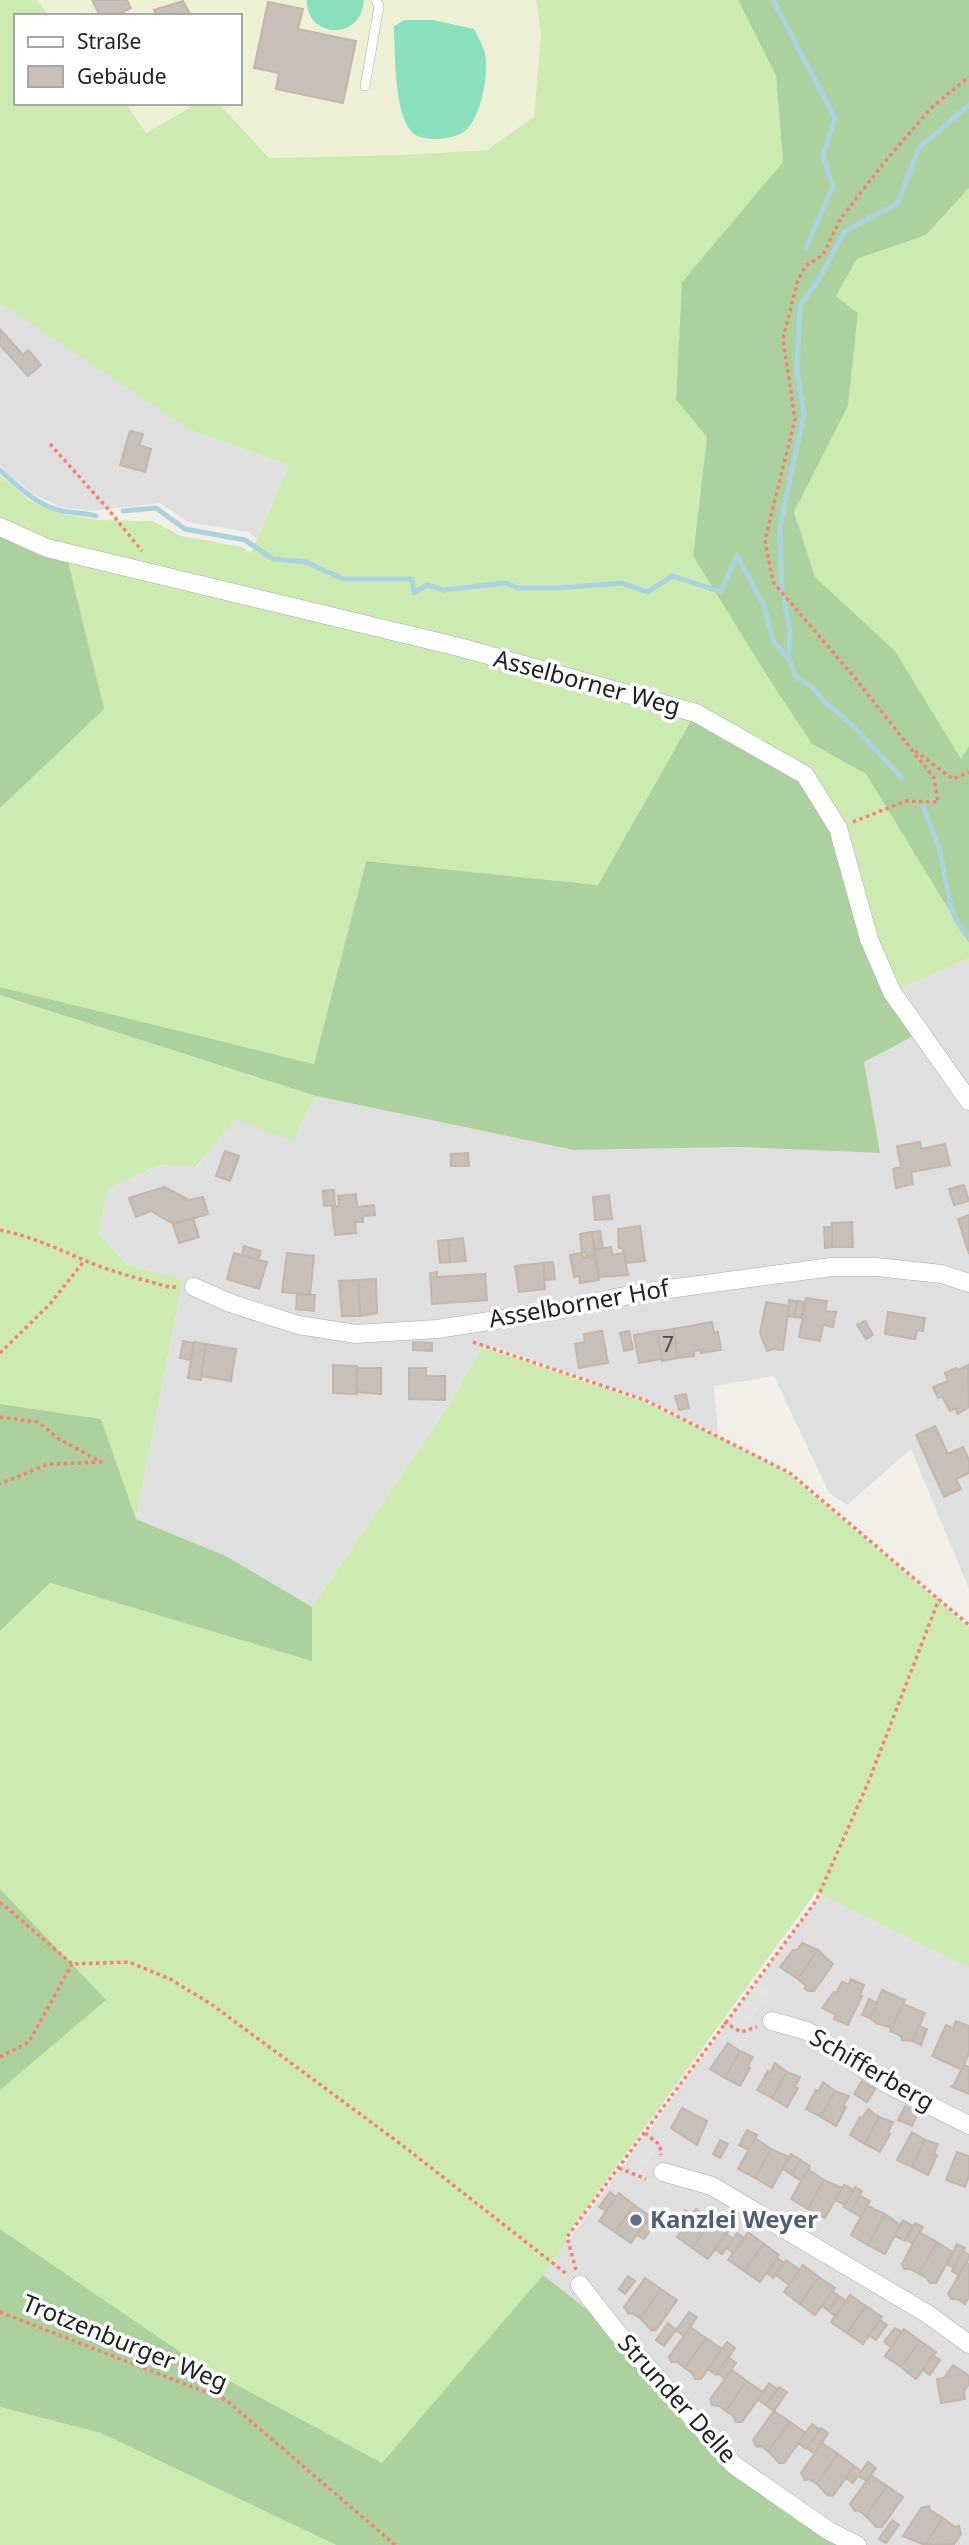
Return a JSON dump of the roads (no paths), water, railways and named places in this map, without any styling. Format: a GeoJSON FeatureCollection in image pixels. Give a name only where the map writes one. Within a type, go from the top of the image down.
{"type":"FeatureCollection","features":[{"type":"Feature","properties":{"kind":"street","name":"Asselborner Weg"},"geometry":{"type":"LineString","coordinates":[[0,527],[47,548],[459,647],[696,713],[805,775],[838,828],[869,940],[892,992],[969,1101]]}},
{"type":"Feature","properties":{"kind":"street","name":"Asselborner Hof"},"geometry":{"type":"LineString","coordinates":[[194,1287],[230,1303],[298,1325],[356,1334],[437,1329],[554,1311],[639,1293],[832,1267],[876,1267],[929,1273],[969,1283]]}},
{"type":"Feature","properties":{"kind":"street","name":"Schifferberg"},"geometry":{"type":"LineString","coordinates":[[772,2021],[807,2031],[887,2084],[969,2125]]}},
{"type":"Feature","properties":{"kind":"street"},"geometry":{"type":"LineString","coordinates":[[663,2172],[712,2186],[915,2307],[969,2344]]}},
{"type":"Feature","properties":{"kind":"street","name":"Strunder Delle"},"geometry":{"type":"LineString","coordinates":[[580,2285],[615,2330],[734,2465],[829,2531],[857,2545]]}},
{"type":"Feature","properties":{"kind":"lane"},"geometry":{"type":"LineString","coordinates":[[365,86],[379,6],[376,0]]}},
{"type":"Feature","properties":{"kind":"waterway"},"geometry":{"type":"LineString","coordinates":[[773,0],[835,118],[823,156],[833,186],[806,248]]}},
{"type":"Feature","properties":{"kind":"waterway"},"geometry":{"type":"LineString","coordinates":[[782,590],[780,527],[804,414],[797,372],[800,305],[818,281],[844,232],[898,203],[919,148],[969,105]]}},
{"type":"Feature","properties":{"kind":"waterway"},"geometry":{"type":"LineString","coordinates":[[0,470],[21,489],[44,504],[62,511],[96,516]]}},
{"type":"Feature","properties":{"kind":"waterway"},"geometry":{"type":"LineString","coordinates":[[123,511],[156,508],[185,529],[245,540],[273,559],[306,562],[343,579],[412,579],[414,593],[427,585],[443,590],[506,583],[518,588],[622,583],[647,592],[673,576],[721,592],[737,555],[764,606],[773,641],[789,659],[796,677],[812,687],[854,727],[902,778]]}},
{"type":"Feature","properties":{"kind":"waterway"},"geometry":{"type":"LineString","coordinates":[[784,599],[790,633],[789,658]]}},
{"type":"Feature","properties":{"kind":"waterway"},"geometry":{"type":"LineString","coordinates":[[923,806],[939,848],[948,896],[956,919],[969,937]]}},
{"type":"Feature","properties":{"kind":"place","name":"Kanzlei Weyer"},"geometry":{"type":"Point","coordinates":[636,2220]}}]}
